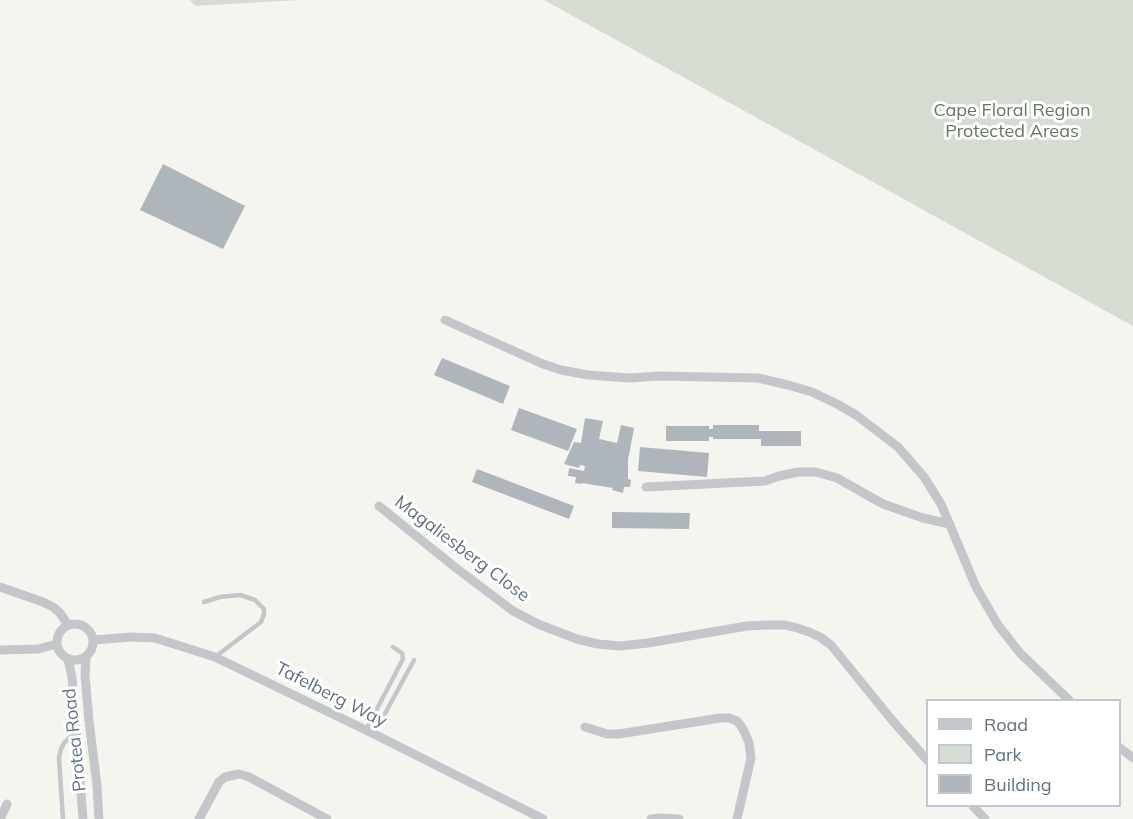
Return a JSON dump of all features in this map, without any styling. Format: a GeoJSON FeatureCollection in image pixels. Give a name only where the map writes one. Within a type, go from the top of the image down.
{"type":"FeatureCollection","features":[{"type":"Feature","properties":{"kind":"street"},"geometry":{"type":"LineString","coordinates":[[445,320],[561,370],[588,375],[630,378],[658,376],[758,378],[812,393],[856,415],[898,447],[924,477],[941,504],[976,587],[998,625],[1020,653],[1068,699]]}},
{"type":"Feature","properties":{"kind":"street"},"geometry":{"type":"LineString","coordinates":[[646,487],[765,481],[798,472],[816,472],[837,478],[883,504],[923,518],[950,524]]}},
{"type":"Feature","properties":{"kind":"street","name":"Magaliesberg Close"},"geometry":{"type":"LineString","coordinates":[[379,506],[513,611],[537,624],[577,639],[620,646],[747,626],[778,624],[820,637],[831,645],[926,760]]}},
{"type":"Feature","properties":{"kind":"street"},"geometry":{"type":"LineString","coordinates":[[0,587],[53,607],[68,625]]}},
{"type":"Feature","properties":{"kind":"street"},"geometry":{"type":"LineString","coordinates":[[68,625],[81,625],[88,628],[93,640],[90,652],[81,660],[68,659],[58,650],[59,633],[68,625]]}},
{"type":"Feature","properties":{"kind":"street","name":"Tafelberg Way"},"geometry":{"type":"LineString","coordinates":[[93,640],[119,637],[155,638],[213,656],[543,819]]}},
{"type":"Feature","properties":{"kind":"street"},"geometry":{"type":"LineString","coordinates":[[0,650],[38,649],[57,644]]}},
{"type":"Feature","properties":{"kind":"street","name":"Protea Road"},"geometry":{"type":"LineString","coordinates":[[86,657],[89,721],[99,819]]}},
{"type":"Feature","properties":{"kind":"street","name":"Protea Road"},"geometry":{"type":"LineString","coordinates":[[68,659],[72,677],[83,819]]}},
{"type":"Feature","properties":{"kind":"street"},"geometry":{"type":"LineString","coordinates":[[585,727],[607,734],[619,734],[720,718],[736,721],[745,733],[751,758],[738,816]]}},
{"type":"Feature","properties":{"kind":"street"},"geometry":{"type":"LineString","coordinates":[[78,758],[93,756]]}},
{"type":"Feature","properties":{"kind":"street"},"geometry":{"type":"LineString","coordinates":[[200,819],[219,782],[225,777],[239,774],[249,777],[327,819]]}},
{"type":"Feature","properties":{"kind":"street"},"geometry":{"type":"LineString","coordinates":[[0,819],[7,804]]}},
{"type":"Feature","properties":{"kind":"street"},"geometry":{"type":"LineString","coordinates":[[974,807],[985,819]]}},
{"type":"Feature","properties":{"kind":"street"},"geometry":{"type":"LineString","coordinates":[[651,819],[679,819]]}},
{"type":"Feature","properties":{"kind":"lane"},"geometry":{"type":"LineString","coordinates":[[204,602],[220,597],[240,595],[255,600],[264,609],[261,622],[213,656]]}},
{"type":"Feature","properties":{"kind":"lane"},"geometry":{"type":"LineString","coordinates":[[370,732],[403,659],[402,653],[393,647]]}},
{"type":"Feature","properties":{"kind":"lane"},"geometry":{"type":"LineString","coordinates":[[370,732],[414,660]]}},
{"type":"Feature","properties":{"kind":"lane"},"geometry":{"type":"LineString","coordinates":[[63,819],[59,758],[64,743],[76,734]]}},
{"type":"Feature","properties":{"kind":"green space"},"geometry":{"type":"Polygon","coordinates":[[[190,0],[299,0],[195,6],[190,0]]]}},
{"type":"Feature","properties":{"kind":"green space","name":"Cape Floral Region Protected Areas"},"geometry":{"type":"Polygon","coordinates":[[[544,0],[1133,0],[1133,326],[544,0]]]}},
{"type":"Feature","properties":{"kind":"building"},"geometry":{"type":"Polygon","coordinates":[[[163,164],[245,206],[223,249],[140,210],[163,164]]]}},
{"type":"Feature","properties":{"kind":"building"},"geometry":{"type":"Polygon","coordinates":[[[442,358],[510,386],[503,404],[434,375],[442,358]]]}},
{"type":"Feature","properties":{"kind":"building"},"geometry":{"type":"Polygon","coordinates":[[[519,408],[577,429],[568,451],[511,430],[519,408]]]}},
{"type":"Feature","properties":{"kind":"building"},"geometry":{"type":"Polygon","coordinates":[[[585,418],[603,421],[599,439],[617,443],[621,425],[634,428],[628,460],[630,487],[624,487],[623,493],[612,490],[613,488],[575,483],[576,477],[568,476],[569,468],[584,471],[585,466],[580,465],[579,468],[564,464],[574,442],[581,443],[585,418]]]}},
{"type":"Feature","properties":{"kind":"building"},"geometry":{"type":"Polygon","coordinates":[[[713,425],[759,425],[759,431],[801,431],[801,446],[761,446],[761,439],[713,439],[713,437],[709,437],[709,441],[666,441],[666,426],[709,426],[709,429],[713,429],[713,425]]]}},
{"type":"Feature","properties":{"kind":"building"},"geometry":{"type":"Polygon","coordinates":[[[640,447],[709,453],[707,477],[638,471],[640,447]]]}},
{"type":"Feature","properties":{"kind":"building"},"geometry":{"type":"Polygon","coordinates":[[[477,469],[574,506],[569,519],[472,482],[477,469]]]}},
{"type":"Feature","properties":{"kind":"building"},"geometry":{"type":"Polygon","coordinates":[[[612,512],[690,513],[689,529],[612,528],[612,512]]]}}]}
